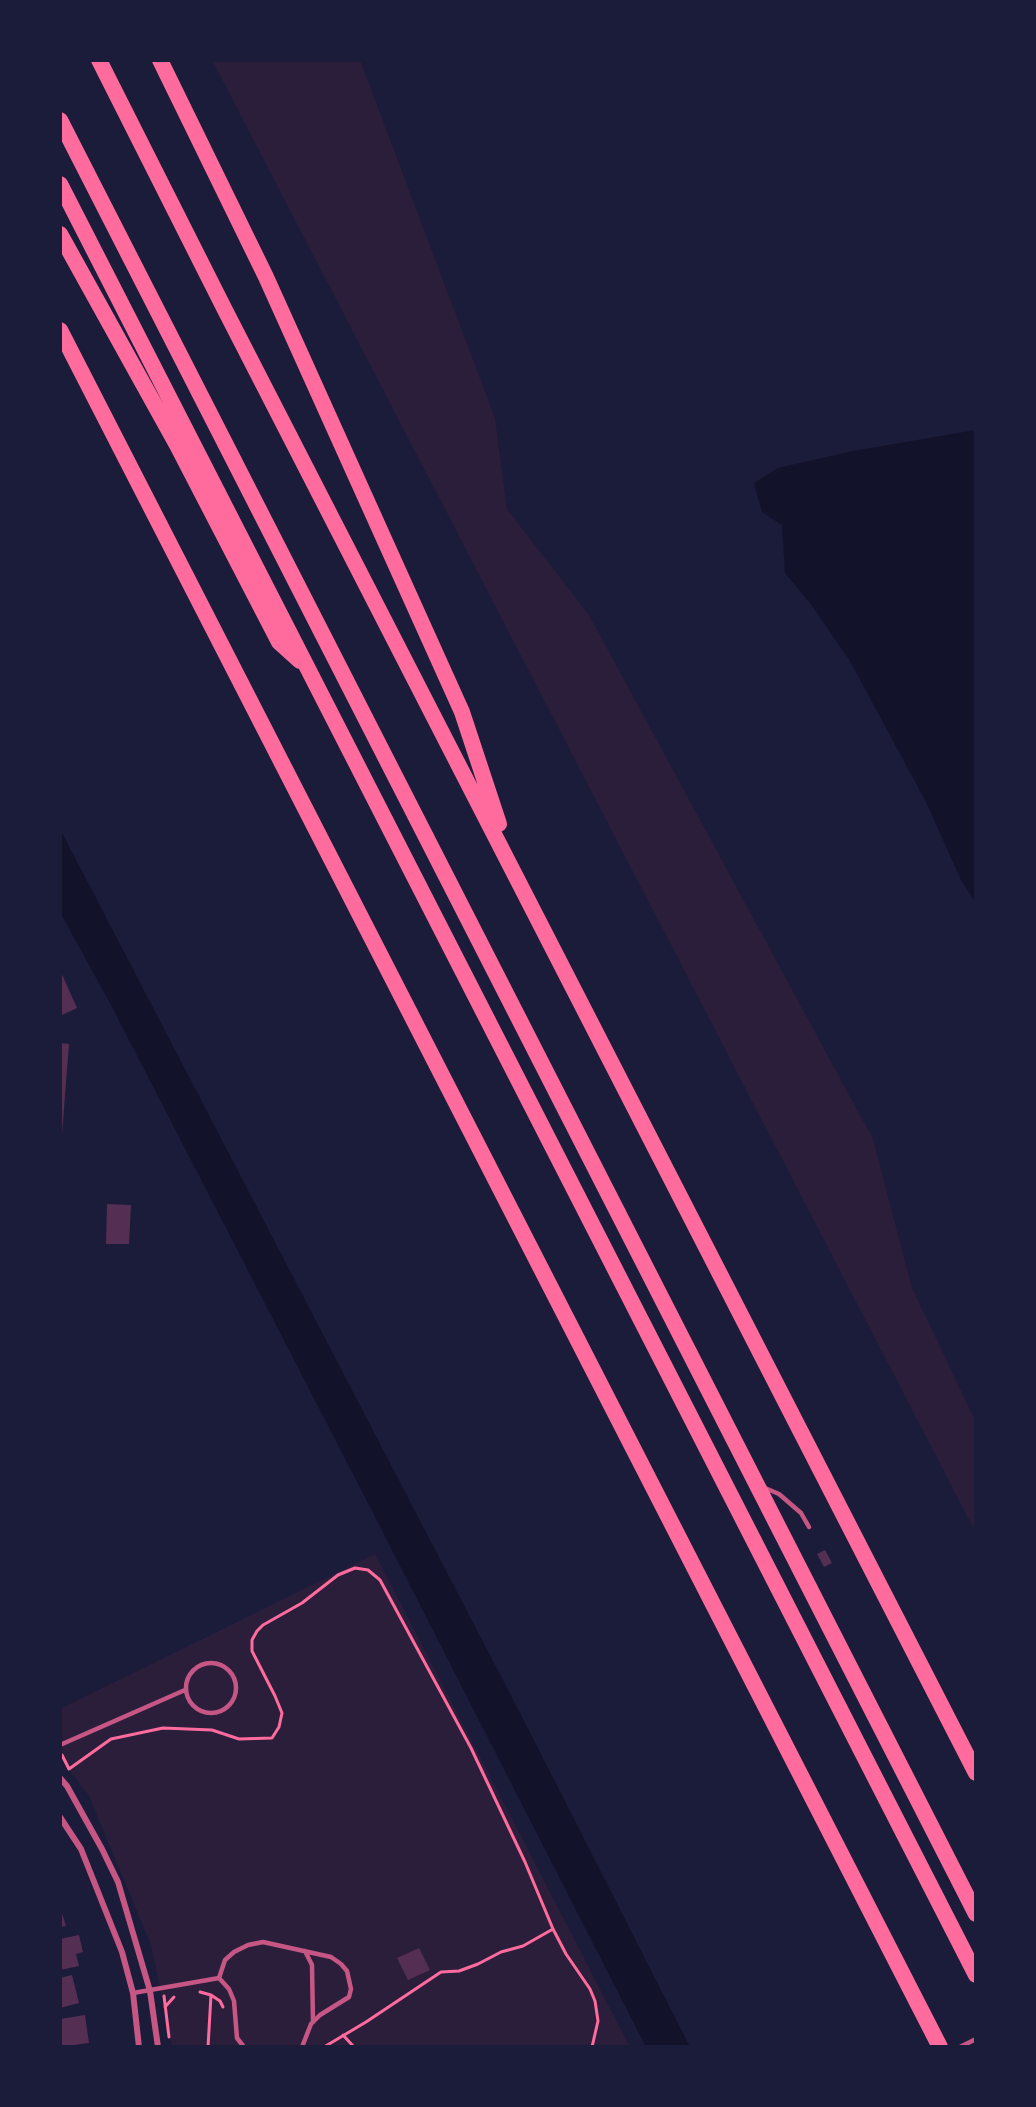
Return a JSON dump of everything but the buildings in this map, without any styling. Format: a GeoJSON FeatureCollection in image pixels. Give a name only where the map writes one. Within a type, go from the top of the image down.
{"type":"FeatureCollection","features":[{"type":"Feature","properties":{"kind":"highway"},"geometry":{"type":"LineString","coordinates":[[99,60],[976,1773]]}},
{"type":"Feature","properties":{"kind":"highway"},"geometry":{"type":"LineString","coordinates":[[160,60],[266,277],[462,712],[517,876]]}},
{"type":"Feature","properties":{"kind":"highway"},"geometry":{"type":"LineString","coordinates":[[60,120],[754,1482],[975,1910]]}},
{"type":"Feature","properties":{"kind":"highway"},"geometry":{"type":"LineString","coordinates":[[60,184],[976,1975]]}},
{"type":"Feature","properties":{"kind":"highway"},"geometry":{"type":"LineString","coordinates":[[60,234],[177,445],[279,642],[307,668]]}},
{"type":"Feature","properties":{"kind":"highway"},"geometry":{"type":"LineString","coordinates":[[60,330],[940,2047]]}},
{"type":"Feature","properties":{"kind":"highway"},"geometry":{"type":"LineString","coordinates":[[60,351],[143,492]]}},
{"type":"Feature","properties":{"kind":"street"},"geometry":{"type":"LineString","coordinates":[[60,1778],[67,1786],[102,1848],[118,1882],[150,1990],[158,2047]]}},
{"type":"Feature","properties":{"kind":"street"},"geometry":{"type":"LineString","coordinates":[[60,1817],[81,1849],[122,1952],[133,1994],[139,2047]]}},
{"type":"Feature","properties":{"kind":"lane"},"geometry":{"type":"LineString","coordinates":[[754,1482],[779,1494],[801,1513],[809,1527]]}},
{"type":"Feature","properties":{"kind":"lane"},"geometry":{"type":"LineString","coordinates":[[210,1663],[220,1664],[228,1669],[237,1687],[230,1706],[222,1712],[212,1714],[194,1707],[185,1690],[192,1671],[200,1665],[210,1663]]}},
{"type":"Feature","properties":{"kind":"lane"},"geometry":{"type":"LineString","coordinates":[[60,1745],[185,1690]]}},
{"type":"Feature","properties":{"kind":"lane"},"geometry":{"type":"LineString","coordinates":[[219,1977],[225,1960],[234,1952],[248,1945],[263,1942],[331,1957],[341,1964],[347,1971],[351,1989],[349,1997],[320,2015],[313,2023],[302,2047]]}},
{"type":"Feature","properties":{"kind":"lane"},"geometry":{"type":"LineString","coordinates":[[305,1951],[312,1965],[313,2023]]}},
{"type":"Feature","properties":{"kind":"lane"},"geometry":{"type":"LineString","coordinates":[[133,1994],[219,1977]]}},
{"type":"Feature","properties":{"kind":"lane"},"geometry":{"type":"LineString","coordinates":[[219,1977],[230,1989],[234,2001],[237,2038],[244,2047]]}},
{"type":"Feature","properties":{"kind":"lane"},"geometry":{"type":"LineString","coordinates":[[960,2047],[976,2039]]}},
{"type":"Feature","properties":{"kind":"path"},"geometry":{"type":"LineString","coordinates":[[60,1751],[69,1769],[111,1739],[163,1728],[212,1730],[239,1739],[272,1738],[279,1727],[282,1713],[276,1696],[252,1650],[252,1640],[257,1631],[262,1625],[302,1603],[338,1575],[355,1568],[368,1570],[380,1580],[471,1748],[525,1862],[553,1929],[566,1954],[590,1989],[595,2001],[598,2021],[592,2047]]}},
{"type":"Feature","properties":{"kind":"path"},"geometry":{"type":"LineString","coordinates":[[324,2047],[441,1972],[459,1971],[478,1964],[501,1952],[523,1946],[553,1929]]}},
{"type":"Feature","properties":{"kind":"path"},"geometry":{"type":"LineString","coordinates":[[163,1988],[171,2047]]}},
{"type":"Feature","properties":{"kind":"path"},"geometry":{"type":"LineString","coordinates":[[197,1991],[211,1995],[220,2001],[224,2009]]}},
{"type":"Feature","properties":{"kind":"path"},"geometry":{"type":"LineString","coordinates":[[165,2007],[173,1998],[182,1993]]}},
{"type":"Feature","properties":{"kind":"path"},"geometry":{"type":"LineString","coordinates":[[208,2047],[211,1995]]}},
{"type":"Feature","properties":{"kind":"path"},"geometry":{"type":"LineString","coordinates":[[343,2035],[354,2047]]}},
{"type":"Feature","properties":{"kind":"shaded area"},"geometry":{"type":"Polygon","coordinates":[[[212,60],[360,60],[495,418],[507,509],[589,615],[873,1139],[912,1288],[976,1422],[976,1533],[212,60]]]}},
{"type":"Feature","properties":{"kind":"shaded area"},"geometry":{"type":"Polygon","coordinates":[[[976,430],[976,903],[961,880],[926,802],[850,661],[813,607],[785,573],[782,525],[762,512],[754,483],[778,468],[853,451],[976,430]]]}},
{"type":"Feature","properties":{"kind":"shaded area"},"geometry":{"type":"Polygon","coordinates":[[[60,829],[520,1713],[690,2047],[646,2047],[111,1005],[60,912],[60,829]]]}},
{"type":"Feature","properties":{"kind":"shaded area"},"geometry":{"type":"Polygon","coordinates":[[[375,1554],[630,2047],[172,2047],[151,1945],[89,1796],[60,1758],[60,1709],[375,1554]]]}}]}
